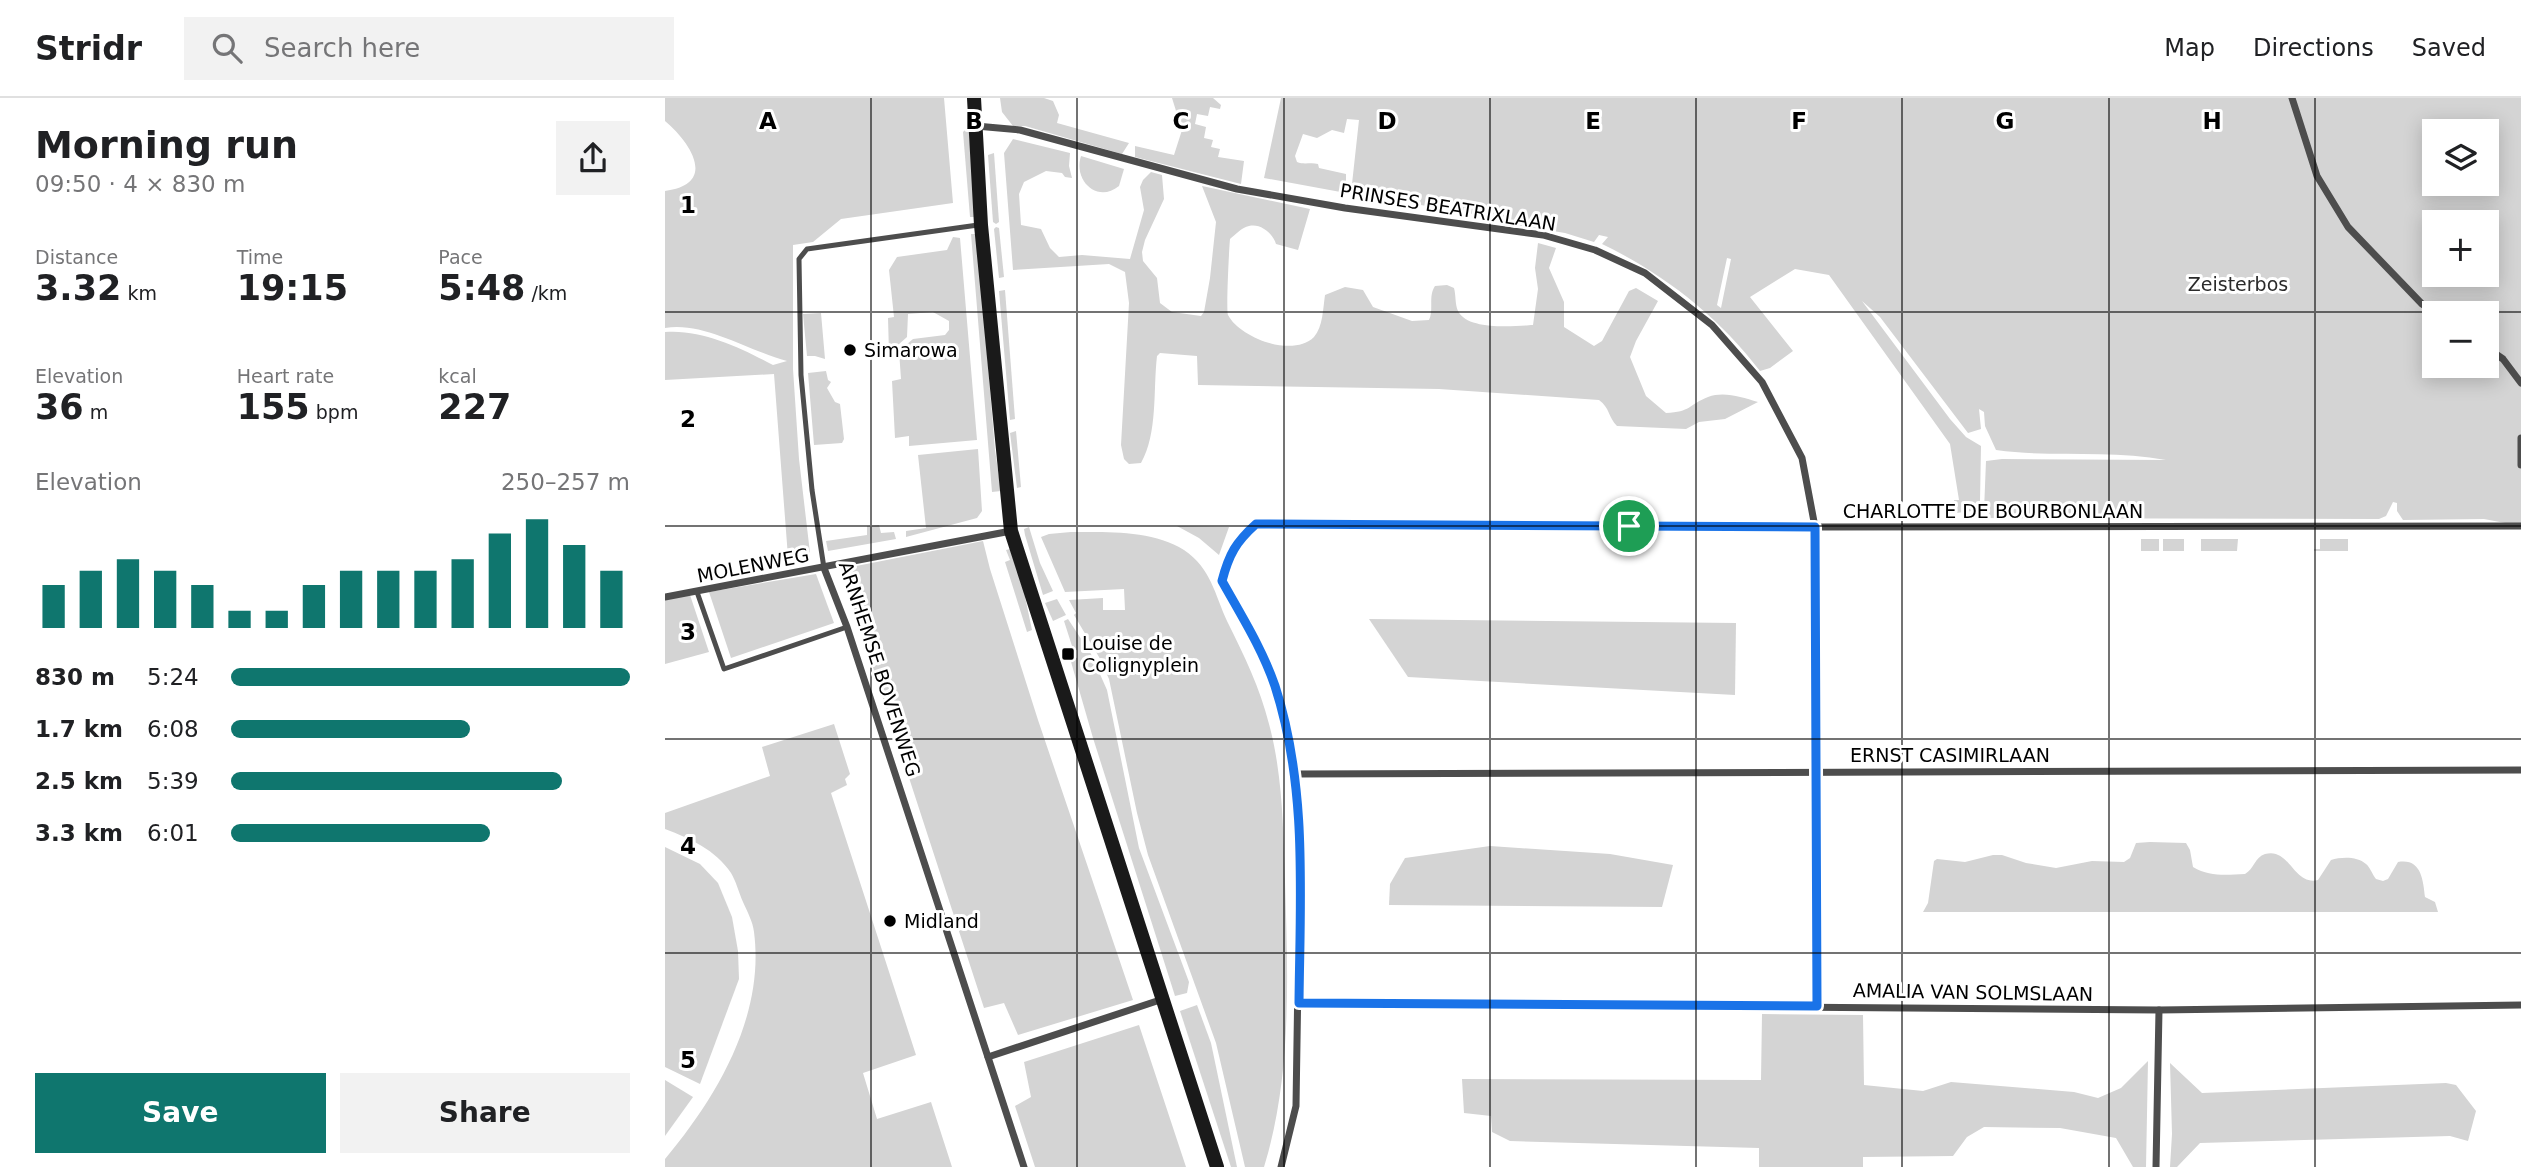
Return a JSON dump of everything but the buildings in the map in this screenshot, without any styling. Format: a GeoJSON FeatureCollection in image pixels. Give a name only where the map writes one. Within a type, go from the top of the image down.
{"type":"FeatureCollection","features":[{"type":"Feature","properties":{"kind":"main road"},"geometry":{"type":"LineString","coordinates":[[974,98],[981,225],[1011,531],[1217,1167]]}},
{"type":"Feature","properties":{"kind":"street"},"geometry":{"type":"LineString","coordinates":[[2293,98],[2317,176],[2348,228],[2422,304]]}},
{"type":"Feature","properties":{"kind":"street","name":"PRINSES BEATRIXLAAN"},"geometry":{"type":"LineString","coordinates":[[976,125],[1020,130],[1237,189],[1345,208],[1543,235],[1595,250],[1645,273],[1712,325],[1762,382],[1802,458],[1815,527],[1817,1006]]}},
{"type":"Feature","properties":{"kind":"street"},"geometry":{"type":"LineString","coordinates":[[2499,356],[2521,383]]}},
{"type":"Feature","properties":{"kind":"street"},"geometry":{"type":"LineString","coordinates":[[2521,438],[2521,465]]}},
{"type":"Feature","properties":{"kind":"street","name":"CHARLOTTE DE BOURBONLAAN"},"geometry":{"type":"LineString","coordinates":[[1295,774],[1275,686],[1260,648],[1222,581],[1238,540],[1256,524],[1815,527],[2521,526]]}},
{"type":"Feature","properties":{"kind":"street","name":"MOLENWEG"},"geometry":{"type":"LineString","coordinates":[[665,597],[1011,531]]}},
{"type":"Feature","properties":{"kind":"street","name":"ARNHEMSE BOVENWEG"},"geometry":{"type":"LineString","coordinates":[[824,568],[847,627],[1024,1167]]}},
{"type":"Feature","properties":{"kind":"street","name":"ERNST CASIMIRLAAN"},"geometry":{"type":"LineString","coordinates":[[1295,774],[2521,770]]}},
{"type":"Feature","properties":{"kind":"street"},"geometry":{"type":"LineString","coordinates":[[1281,1167],[1296,1106],[1300,850],[1295,774]]}},
{"type":"Feature","properties":{"kind":"street"},"geometry":{"type":"LineString","coordinates":[[988,1057],[1163,999]]}},
{"type":"Feature","properties":{"kind":"street","name":"AMALIA VAN SOLMSLAAN"},"geometry":{"type":"LineString","coordinates":[[1299,1003],[2158,1010],[2521,1005]]}},
{"type":"Feature","properties":{"kind":"street"},"geometry":{"type":"LineString","coordinates":[[2156,1167],[2158,1010]]}},
{"type":"Feature","properties":{"kind":"lane","name":"ARNHEMSE BOVENWEG"},"geometry":{"type":"LineString","coordinates":[[824,568],[812,490],[801,375],[799,259],[807,248],[981,225]]}},
{"type":"Feature","properties":{"kind":"lane"},"geometry":{"type":"LineString","coordinates":[[697,592],[724,669],[847,627]]}},
{"type":"Feature","properties":{"kind":"green space"},"geometry":{"type":"Polygon","coordinates":[[[665,98],[944,98],[953,203],[841,219],[813,242],[793,245],[793,369],[799,459],[810,553],[788,557],[774,374],[665,380],[665,332],[707,337],[735,346],[773,365],[787,361],[711,333],[680,327],[665,328],[665,191],[681,187],[691,180],[695,172],[695,162],[683,140],[665,121],[665,98]]]}},
{"type":"Feature","properties":{"kind":"green space"},"geometry":{"type":"Polygon","coordinates":[[[1000,98],[1044,98],[1053,101],[1059,115],[1057,123],[1129,143],[1122,154],[1025,126],[1013,126],[1002,112],[1000,98]]]}},
{"type":"Feature","properties":{"kind":"green space"},"geometry":{"type":"Polygon","coordinates":[[[1172,98],[1213,98],[1221,105],[1220,109],[1210,107],[1208,116],[1197,114],[1195,124],[1206,127],[1204,138],[1213,140],[1211,147],[1220,149],[1218,157],[1244,161],[1241,184],[1135,157],[1135,146],[1174,155],[1182,130],[1172,98]]]}},
{"type":"Feature","properties":{"kind":"green space","name":"Zeisterbos"},"geometry":{"type":"Polygon","coordinates":[[[1281,98],[2521,98],[2521,526],[2484,519],[2403,520],[2397,511],[2397,503],[2393,502],[2386,516],[2379,519],[1977,518],[1984,511],[1986,461],[2166,460],[2124,455],[1996,450],[1985,426],[1984,412],[1979,409],[1981,429],[1968,433],[1880,317],[1862,301],[1950,419],[1966,437],[1981,446],[1980,501],[1972,511],[1956,513],[1954,500],[1959,500],[1950,444],[1829,275],[1795,269],[1750,297],[1793,351],[1770,368],[1760,371],[1726,332],[1689,298],[1647,269],[1602,244],[1608,237],[1599,235],[1594,242],[1565,233],[1511,224],[1508,220],[1351,193],[1359,120],[1347,119],[1344,133],[1332,130],[1317,138],[1303,134],[1295,156],[1297,162],[1318,164],[1319,168],[1346,174],[1346,193],[1264,178],[1281,98]],[[1727,258],[1717,305],[1721,308],[1731,259],[1727,258]]]}},
{"type":"Feature","properties":{"kind":"green space"},"geometry":{"type":"Polygon","coordinates":[[[969,131],[975,217],[970,217],[963,132],[969,131]]]}},
{"type":"Feature","properties":{"kind":"green space"},"geometry":{"type":"Polygon","coordinates":[[[1013,139],[1070,153],[1072,178],[1065,177],[1062,173],[1046,171],[1024,182],[1019,194],[1021,225],[1041,229],[1050,248],[1059,257],[1082,255],[1130,259],[1144,210],[1140,187],[1151,172],[1162,175],[1164,199],[1142,252],[1143,261],[1157,278],[1160,303],[1172,312],[1201,316],[1204,312],[1216,222],[1202,186],[1310,209],[1298,250],[1276,244],[1269,233],[1258,226],[1241,229],[1230,239],[1228,315],[1234,323],[1255,338],[1281,345],[1305,343],[1314,337],[1319,328],[1325,295],[1345,287],[1363,290],[1373,307],[1412,321],[1429,320],[1435,286],[1447,285],[1454,288],[1458,311],[1471,322],[1493,326],[1533,325],[1538,289],[1535,268],[1538,243],[1556,248],[1549,268],[1564,302],[1564,327],[1594,346],[1602,341],[1629,291],[1636,288],[1658,301],[1630,357],[1646,396],[1666,413],[1685,410],[1708,397],[1720,395],[1733,395],[1758,402],[1725,419],[1699,422],[1686,429],[1617,426],[1599,400],[1439,389],[1198,385],[1197,356],[1160,353],[1157,356],[1150,438],[1141,463],[1129,464],[1124,459],[1121,445],[1129,303],[1125,272],[1109,264],[1013,270],[1004,153],[1013,139]]]}},
{"type":"Feature","properties":{"kind":"green space"},"geometry":{"type":"Polygon","coordinates":[[[994,153],[999,222],[996,224],[993,222],[988,155],[994,153]]]}},
{"type":"Feature","properties":{"kind":"green space"},"geometry":{"type":"Polygon","coordinates":[[[1081,156],[1124,169],[1119,186],[1103,192],[1089,187],[1080,173],[1081,156]]]}},
{"type":"Feature","properties":{"kind":"green space"},"geometry":{"type":"Polygon","coordinates":[[[999,228],[1004,277],[999,278],[994,229],[999,228]]]}},
{"type":"Feature","properties":{"kind":"green space"},"geometry":{"type":"Polygon","coordinates":[[[971,234],[977,234],[995,450],[1001,491],[992,492],[971,234]]]}},
{"type":"Feature","properties":{"kind":"green space"},"geometry":{"type":"Polygon","coordinates":[[[953,237],[960,238],[977,440],[909,446],[909,436],[895,438],[892,381],[901,379],[899,351],[913,339],[945,335],[949,330],[949,321],[933,312],[908,314],[907,337],[889,353],[888,318],[894,317],[889,270],[897,257],[947,250],[953,237]]]}},
{"type":"Feature","properties":{"kind":"green space"},"geometry":{"type":"Polygon","coordinates":[[[1005,290],[1015,419],[1010,420],[999,291],[1005,290]]]}},
{"type":"Feature","properties":{"kind":"green space"},"geometry":{"type":"Polygon","coordinates":[[[821,313],[825,359],[807,356],[803,314],[821,313]]]}},
{"type":"Feature","properties":{"kind":"green space"},"geometry":{"type":"Polygon","coordinates":[[[826,371],[831,382],[827,388],[835,402],[840,404],[844,439],[842,443],[814,445],[808,373],[826,371]]]}},
{"type":"Feature","properties":{"kind":"green space"},"geometry":{"type":"Polygon","coordinates":[[[1016,431],[1021,487],[1017,488],[1010,433],[1016,431]]]}},
{"type":"Feature","properties":{"kind":"green space"},"geometry":{"type":"Polygon","coordinates":[[[978,449],[982,511],[977,518],[906,537],[906,531],[926,528],[918,455],[978,449]]]}},
{"type":"Feature","properties":{"kind":"green space"},"geometry":{"type":"Polygon","coordinates":[[[879,525],[881,533],[894,532],[896,539],[828,551],[826,541],[867,535],[867,526],[879,525]]]}},
{"type":"Feature","properties":{"kind":"green space"},"geometry":{"type":"Polygon","coordinates":[[[1177,526],[1229,527],[1219,555],[1199,538],[1177,526]]]}},
{"type":"Feature","properties":{"kind":"green space"},"geometry":{"type":"Polygon","coordinates":[[[1029,527],[1040,563],[1053,591],[1043,595],[1025,535],[1024,529],[1029,527]]]}},
{"type":"Feature","properties":{"kind":"green space"},"geometry":{"type":"Polygon","coordinates":[[[1071,532],[1114,532],[1144,536],[1172,543],[1193,557],[1211,582],[1251,672],[1265,711],[1274,744],[1281,803],[1287,989],[1280,1097],[1264,1167],[1245,1167],[1216,1043],[1148,855],[1109,679],[1074,615],[1076,613],[1069,600],[1103,598],[1103,610],[1125,610],[1124,589],[1065,592],[1041,537],[1071,532]]]}},
{"type":"Feature","properties":{"kind":"green space"},"geometry":{"type":"Polygon","coordinates":[[[2141,539],[2159,539],[2159,551],[2141,551],[2141,539]]]}},
{"type":"Feature","properties":{"kind":"green space"},"geometry":{"type":"Polygon","coordinates":[[[2163,539],[2184,539],[2184,551],[2163,551],[2163,539]]]}},
{"type":"Feature","properties":{"kind":"green space"},"geometry":{"type":"Polygon","coordinates":[[[2201,539],[2238,539],[2237,551],[2201,551],[2201,539]]]}},
{"type":"Feature","properties":{"kind":"green space"},"geometry":{"type":"Polygon","coordinates":[[[2320,539],[2348,539],[2348,551],[2314,551],[2320,549],[2320,539]]]}},
{"type":"Feature","properties":{"kind":"green space"},"geometry":{"type":"Polygon","coordinates":[[[983,541],[1038,720],[1133,1000],[1018,1035],[1004,1003],[984,1008],[841,569],[983,541]]]}},
{"type":"Feature","properties":{"kind":"green space"},"geometry":{"type":"Polygon","coordinates":[[[1010,549],[1024,592],[1032,630],[1027,632],[1005,562],[1010,560],[1006,550],[1010,549]]]}},
{"type":"Feature","properties":{"kind":"green space"},"geometry":{"type":"Polygon","coordinates":[[[816,574],[834,623],[731,658],[709,592],[816,574]]]}},
{"type":"Feature","properties":{"kind":"green space"},"geometry":{"type":"Polygon","coordinates":[[[690,595],[709,652],[665,664],[665,599],[690,595]]]}},
{"type":"Feature","properties":{"kind":"green space"},"geometry":{"type":"Polygon","coordinates":[[[1057,599],[1066,615],[1053,621],[1045,603],[1057,599]]]}},
{"type":"Feature","properties":{"kind":"green space"},"geometry":{"type":"Polygon","coordinates":[[[1068,619],[1091,654],[1107,690],[1139,848],[1189,982],[1187,993],[1175,996],[1067,648],[1072,646],[1064,621],[1068,619]]]}},
{"type":"Feature","properties":{"kind":"green space"},"geometry":{"type":"Polygon","coordinates":[[[1369,619],[1736,623],[1735,695],[1408,677],[1369,619]]]}},
{"type":"Feature","properties":{"kind":"green space"},"geometry":{"type":"Polygon","coordinates":[[[834,724],[850,774],[845,779],[847,785],[831,793],[916,1055],[863,1073],[877,1119],[931,1102],[952,1167],[665,1167],[665,1159],[702,1109],[733,1054],[752,994],[755,963],[752,924],[731,873],[710,851],[665,829],[665,813],[770,776],[762,747],[834,724]]]}},
{"type":"Feature","properties":{"kind":"green space"},"geometry":{"type":"Polygon","coordinates":[[[2136,843],[2186,843],[2193,867],[2218,875],[2245,874],[2262,856],[2273,853],[2310,880],[2318,880],[2331,860],[2339,858],[2362,861],[2376,879],[2383,881],[2388,879],[2398,862],[2412,863],[2419,871],[2425,897],[2435,902],[2438,912],[1923,912],[1928,903],[1934,861],[1937,859],[1965,862],[2002,855],[2026,863],[2056,868],[2092,861],[2124,862],[2130,858],[2136,843]]]}},
{"type":"Feature","properties":{"kind":"green space"},"geometry":{"type":"Polygon","coordinates":[[[1490,846],[1610,854],[1673,865],[1662,907],[1389,905],[1390,884],[1405,858],[1490,846]]]}},
{"type":"Feature","properties":{"kind":"green space"},"geometry":{"type":"Polygon","coordinates":[[[665,847],[700,864],[718,883],[732,917],[738,951],[739,979],[700,1084],[665,1067],[665,847]]]}},
{"type":"Feature","properties":{"kind":"green space"},"geometry":{"type":"Polygon","coordinates":[[[1197,1005],[1211,1043],[1237,1167],[1231,1167],[1180,1011],[1197,1005]]]}},
{"type":"Feature","properties":{"kind":"green space"},"geometry":{"type":"Polygon","coordinates":[[[1762,1014],[1863,1015],[1864,1085],[1923,1091],[1951,1082],[2074,1092],[2098,1098],[2121,1088],[2148,1061],[2146,1167],[2133,1167],[2116,1138],[2060,1128],[1984,1127],[1967,1137],[1953,1156],[1863,1157],[1863,1167],[1759,1167],[1759,1148],[1510,1141],[1492,1132],[1491,1116],[1464,1113],[1462,1079],[1761,1080],[1762,1014]]]}},
{"type":"Feature","properties":{"kind":"green space"},"geometry":{"type":"Polygon","coordinates":[[[1139,1025],[1186,1167],[1035,1167],[1015,1106],[1031,1097],[1024,1062],[1139,1025]]]}},
{"type":"Feature","properties":{"kind":"green space"},"geometry":{"type":"Polygon","coordinates":[[[2170,1063],[2202,1093],[2446,1083],[2456,1085],[2476,1111],[2468,1141],[2450,1136],[2200,1143],[2177,1167],[2170,1167],[2170,1063]]]}},
{"type":"Feature","properties":{"kind":"green space"},"geometry":{"type":"Polygon","coordinates":[[[665,1080],[693,1097],[665,1136],[665,1080]]]}},
{"type":"Feature","properties":{"kind":"place","name":"Simarowa"},"geometry":{"type":"Point","coordinates":[850,350]}},
{"type":"Feature","properties":{"kind":"place","name":"Louise de Colignyplein"},"geometry":{"type":"Point","coordinates":[1068,654]}},
{"type":"Feature","properties":{"kind":"place","name":"Midland"},"geometry":{"type":"Point","coordinates":[890,921]}},
{"type":"Feature","properties":{"kind":"route"},"geometry":{"type":"LineString","coordinates":[[1256,524],[1629,526],[1815,527],[1817,1006],[1299,1003],[1300,850],[1295,774],[1275,686],[1260,648],[1222,581],[1238,540],[1256,524]]}}]}
